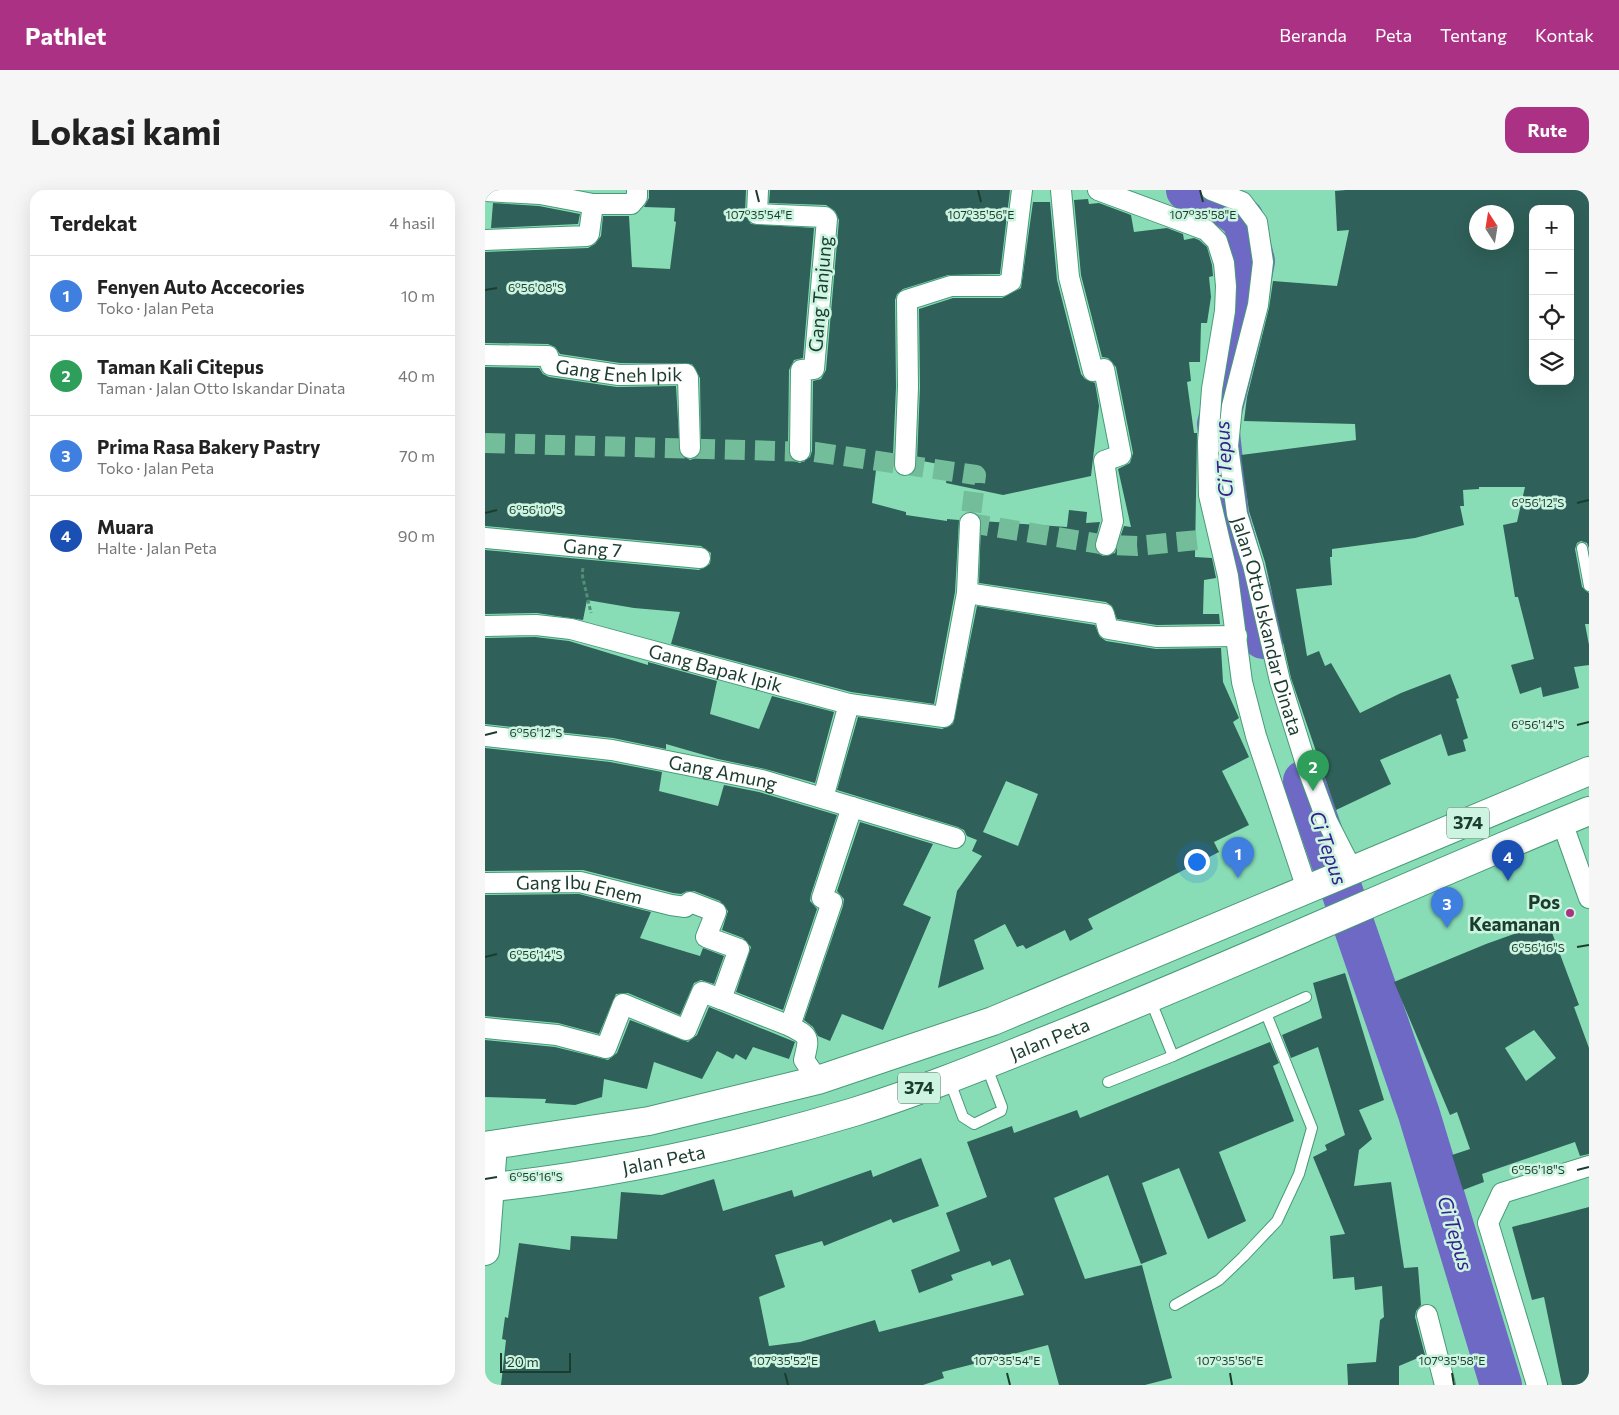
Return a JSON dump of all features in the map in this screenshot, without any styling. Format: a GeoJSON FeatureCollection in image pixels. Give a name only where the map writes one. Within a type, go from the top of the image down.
{"type":"FeatureCollection","features":[{"type":"Feature","properties":{"kind":"main road","name":"Jalan Peta"},"geometry":{"type":"LineString","coordinates":[[488,1142],[649,1121],[818,1080],[993,1021],[1589,771]]}},
{"type":"Feature","properties":{"kind":"main road","name":"Jalan Peta"},"geometry":{"type":"LineString","coordinates":[[488,1188],[663,1161],[854,1112],[986,1064],[1150,999],[1326,921],[1589,811]]}},
{"type":"Feature","properties":{"kind":"main road"},"geometry":{"type":"LineString","coordinates":[[485,1251],[488,1142]]}},
{"type":"Feature","properties":{"kind":"street"},"geometry":{"type":"LineString","coordinates":[[485,191],[540,194],[593,204],[631,204],[637,197],[637,190]]}},
{"type":"Feature","properties":{"kind":"street","name":"Gang Tanjung"},"geometry":{"type":"LineString","coordinates":[[758,190],[757,214],[825,217],[827,219],[814,369],[801,370],[800,451]]}},
{"type":"Feature","properties":{"kind":"street"},"geometry":{"type":"LineString","coordinates":[[905,465],[908,387],[907,300],[951,286],[1008,284],[1013,278],[1022,190]]}},
{"type":"Feature","properties":{"kind":"street"},"geometry":{"type":"LineString","coordinates":[[1061,190],[1069,277],[1093,371],[1104,369],[1121,455],[1103,461],[1113,521],[1106,545]]}},
{"type":"Feature","properties":{"kind":"street"},"geometry":{"type":"LineString","coordinates":[[1098,190],[1206,230],[1217,241],[1224,263],[1225,311],[1213,389],[1207,477],[1209,495],[1228,576],[1237,636],[1241,682],[1256,736],[1310,888]]}},
{"type":"Feature","properties":{"kind":"street","name":"Jalan Otto Iskandar Dinata"},"geometry":{"type":"LineString","coordinates":[[1211,190],[1242,202],[1257,222],[1263,262],[1258,305],[1232,406],[1228,446],[1237,514],[1253,565],[1280,681],[1306,764],[1349,873]]}},
{"type":"Feature","properties":{"kind":"street"},"geometry":{"type":"LineString","coordinates":[[485,240],[587,236],[589,234],[593,204]]}},
{"type":"Feature","properties":{"kind":"street","name":"Gang Eneh Ipik"},"geometry":{"type":"LineString","coordinates":[[485,355],[548,356],[551,365],[619,375],[686,374],[688,378],[690,448]]}},
{"type":"Feature","properties":{"kind":"street"},"geometry":{"type":"LineString","coordinates":[[970,523],[967,593],[1104,614],[1108,629],[1156,637],[1237,636]]}},
{"type":"Feature","properties":{"kind":"street","name":"Gang 7"},"geometry":{"type":"LineString","coordinates":[[485,538],[700,558]]}},
{"type":"Feature","properties":{"kind":"street","name":"Gang Bapak Ipik"},"geometry":{"type":"LineString","coordinates":[[485,626],[536,625],[590,633],[849,704],[944,717],[967,593]]}},
{"type":"Feature","properties":{"kind":"street"},"geometry":{"type":"LineString","coordinates":[[823,798],[849,704]]}},
{"type":"Feature","properties":{"kind":"street","name":"Gang Amung"},"geometry":{"type":"LineString","coordinates":[[485,736],[612,750],[762,780],[955,838]]}},
{"type":"Feature","properties":{"kind":"street"},"geometry":{"type":"LineString","coordinates":[[791,1026],[832,902],[822,898],[852,807]]}},
{"type":"Feature","properties":{"kind":"street"},"geometry":{"type":"LineString","coordinates":[[1561,822],[1589,898]]}},
{"type":"Feature","properties":{"kind":"street","name":"Gang Ibu Enem"},"geometry":{"type":"LineString","coordinates":[[485,883],[580,882],[671,905],[685,907],[690,902],[715,912],[706,937],[739,948],[721,999]]}},
{"type":"Feature","properties":{"kind":"street"},"geometry":{"type":"LineString","coordinates":[[485,1028],[557,1035],[606,1048],[623,1004],[686,1030],[702,992],[791,1026],[806,1034],[808,1040],[804,1060],[818,1080]]}},
{"type":"Feature","properties":{"kind":"street"},"geometry":{"type":"LineString","coordinates":[[1537,1385],[1488,1223],[1502,1193],[1589,1166]]}},
{"type":"Feature","properties":{"kind":"street"},"geometry":{"type":"LineString","coordinates":[[1427,1315],[1445,1385]]}},
{"type":"Feature","properties":{"kind":"lane"},"geometry":{"type":"LineString","coordinates":[[1582,548],[1589,586]]}},
{"type":"Feature","properties":{"kind":"lane"},"geometry":{"type":"LineString","coordinates":[[1108,1082],[1267,1016],[1306,997]]}},
{"type":"Feature","properties":{"kind":"lane"},"geometry":{"type":"LineString","coordinates":[[1150,999],[1173,1056]]}},
{"type":"Feature","properties":{"kind":"lane"},"geometry":{"type":"LineString","coordinates":[[1175,1305],[1219,1280],[1243,1257],[1277,1221],[1299,1174],[1312,1128],[1267,1016]]}},
{"type":"Feature","properties":{"kind":"lane"},"geometry":{"type":"LineString","coordinates":[[948,1078],[963,1118],[974,1124],[1001,1110],[1003,1107],[986,1064]]}},
{"type":"Feature","properties":{"kind":"path"},"geometry":{"type":"LineString","coordinates":[[585,547],[582,574],[593,623],[590,633]]}},
{"type":"Feature","properties":{"kind":"building"},"geometry":{"type":"Polygon","coordinates":[[[649,190],[746,190],[745,214],[751,224],[814,228],[803,358],[794,360],[789,370],[788,451],[794,461],[800,463],[810,457],[812,451],[813,381],[821,379],[826,370],[839,220],[835,211],[826,205],[769,203],[770,190],[1010,190],[1000,274],[948,275],[903,289],[897,294],[895,300],[896,387],[893,456],[878,454],[872,503],[906,512],[906,515],[947,521],[947,519],[959,520],[955,592],[934,704],[851,692],[671,644],[680,612],[634,608],[587,600],[583,620],[537,613],[485,614],[485,550],[699,570],[710,564],[711,553],[701,546],[485,526],[485,367],[539,368],[543,374],[549,377],[617,387],[676,386],[680,454],[690,460],[696,458],[701,453],[700,378],[692,364],[620,363],[560,354],[555,347],[548,344],[485,343],[485,252],[588,248],[595,244],[601,236],[603,216],[629,216],[632,267],[670,269],[676,222],[674,221],[675,208],[644,207],[649,198],[649,190]]]}},
{"type":"Feature","properties":{"kind":"building"},"geometry":{"type":"Polygon","coordinates":[[[1589,190],[1589,548],[1587,543],[1581,541],[1577,543],[1575,549],[1582,587],[1589,593],[1589,624],[1585,624],[1589,645],[1589,665],[1574,667],[1579,688],[1543,697],[1541,687],[1520,694],[1511,665],[1534,659],[1518,597],[1515,597],[1503,525],[1517,522],[1525,487],[1479,487],[1479,489],[1463,490],[1464,506],[1460,506],[1464,525],[1415,538],[1332,549],[1332,557],[1330,557],[1332,585],[1296,589],[1307,656],[1319,651],[1325,666],[1331,663],[1360,713],[1401,693],[1450,674],[1459,698],[1456,699],[1468,738],[1463,740],[1466,751],[1448,756],[1441,734],[1380,760],[1391,784],[1336,810],[1291,678],[1265,562],[1249,511],[1241,455],[1356,440],[1355,424],[1244,421],[1247,397],[1269,308],[1273,281],[1337,286],[1349,230],[1337,231],[1335,191],[1589,190]]]}},
{"type":"Feature","properties":{"kind":"building"},"geometry":{"type":"Polygon","coordinates":[[[1088,199],[1089,204],[1099,203],[1131,215],[1134,232],[1167,228],[1183,234],[1184,240],[1194,238],[1207,247],[1213,276],[1209,277],[1211,297],[1207,323],[1201,323],[1200,362],[1189,362],[1191,381],[1187,382],[1194,433],[1197,433],[1195,557],[1212,558],[1216,578],[1204,580],[1203,614],[1219,614],[1220,624],[1157,625],[1117,619],[1112,606],[1106,602],[979,583],[981,521],[1067,527],[1069,510],[1087,512],[1086,523],[1100,522],[1094,547],[1097,553],[1103,556],[1115,553],[1124,526],[1131,527],[1118,469],[1130,463],[1133,453],[1116,367],[1108,358],[1102,357],[1081,275],[1074,200],[1088,199]]]}},
{"type":"Feature","properties":{"kind":"building"},"geometry":{"type":"Polygon","coordinates":[[[1033,202],[1050,202],[1057,280],[1081,374],[1085,379],[1095,383],[1099,406],[1091,476],[1003,495],[946,483],[949,466],[917,460],[920,387],[919,309],[953,298],[1002,298],[1021,288],[1033,202]]]}},
{"type":"Feature","properties":{"kind":"building"},"geometry":{"type":"Polygon","coordinates":[[[493,203],[539,206],[580,214],[578,224],[491,228],[493,203]]]}},
{"type":"Feature","properties":{"kind":"building"},"geometry":{"type":"Polygon","coordinates":[[[977,606],[1095,625],[1100,637],[1106,641],[1156,649],[1221,648],[1223,682],[1239,718],[1233,722],[1249,757],[1222,771],[1249,825],[1214,842],[1219,852],[1088,919],[1093,929],[1070,941],[1065,930],[1026,949],[1023,945],[1017,947],[1005,924],[974,940],[984,969],[938,988],[957,891],[982,856],[972,851],[977,840],[967,836],[964,830],[958,827],[837,790],[858,717],[942,729],[953,724],[977,606]],[[1006,781],[983,832],[1018,846],[1038,794],[1006,781]]]}},
{"type":"Feature","properties":{"kind":"building"},"geometry":{"type":"Polygon","coordinates":[[[535,637],[569,641],[648,665],[648,662],[717,681],[710,714],[759,729],[772,696],[834,712],[815,783],[666,744],[666,749],[613,738],[485,724],[485,638],[535,637]]]}},
{"type":"Feature","properties":{"kind":"building"},"geometry":{"type":"Polygon","coordinates":[[[485,748],[610,762],[662,772],[659,791],[718,806],[724,785],[759,792],[837,815],[811,894],[810,901],[817,909],[783,1010],[736,992],[751,947],[743,938],[722,930],[728,911],[720,901],[694,891],[687,891],[681,894],[673,893],[583,870],[485,871],[485,748]]]}},
{"type":"Feature","properties":{"kind":"building"},"geometry":{"type":"Polygon","coordinates":[[[860,822],[933,844],[903,905],[931,917],[883,1030],[842,1014],[830,1041],[818,1036],[813,1027],[804,1020],[843,906],[844,899],[837,891],[860,822]]]}},
{"type":"Feature","properties":{"kind":"building"},"geometry":{"type":"Polygon","coordinates":[[[579,894],[651,912],[640,938],[700,956],[703,948],[724,956],[714,984],[701,980],[694,983],[680,1015],[628,993],[616,994],[599,1034],[558,1023],[485,1016],[485,895],[579,894]]]}},
{"type":"Feature","properties":{"kind":"building"},"geometry":{"type":"Polygon","coordinates":[[[1548,922],[1579,1005],[1574,1007],[1589,1048],[1589,1154],[1580,1156],[1575,1142],[1482,1174],[1484,1182],[1463,1190],[1452,1155],[1470,1149],[1457,1112],[1450,1115],[1394,982],[1486,944],[1548,922]],[[1534,1030],[1505,1048],[1526,1081],[1556,1058],[1534,1030]]]}},
{"type":"Feature","properties":{"kind":"building"},"geometry":{"type":"Polygon","coordinates":[[[1345,973],[1384,1100],[1359,1110],[1372,1139],[1359,1150],[1354,1186],[1391,1182],[1404,1268],[1418,1267],[1421,1305],[1416,1311],[1415,1317],[1425,1355],[1399,1366],[1399,1385],[1348,1385],[1347,1364],[1376,1362],[1380,1320],[1384,1317],[1382,1286],[1355,1290],[1354,1277],[1333,1279],[1330,1236],[1345,1234],[1313,1157],[1327,1150],[1325,1145],[1345,1135],[1318,1047],[1291,1058],[1282,1035],[1322,1018],[1313,983],[1345,973]]]}},
{"type":"Feature","properties":{"kind":"building"},"geometry":{"type":"Polygon","coordinates":[[[709,1007],[795,1042],[789,1059],[753,1047],[746,1060],[736,1054],[733,1059],[717,1051],[702,1079],[654,1062],[647,1089],[604,1079],[602,1097],[575,1105],[545,1103],[546,1099],[485,1097],[485,1040],[555,1047],[608,1060],[617,1053],[630,1020],[688,1042],[697,1035],[709,1007]]]}},
{"type":"Feature","properties":{"kind":"building"},"geometry":{"type":"Polygon","coordinates":[[[1270,1042],[1279,1063],[1273,1066],[1294,1121],[1219,1152],[1246,1221],[1208,1239],[1179,1168],[1142,1183],[1167,1254],[1141,1264],[1108,1175],[1054,1198],[1085,1279],[1142,1265],[1172,1378],[1145,1385],[1059,1385],[1048,1345],[942,1372],[944,1378],[923,1385],[501,1385],[506,1340],[502,1339],[505,1317],[508,1318],[519,1243],[570,1250],[571,1236],[617,1239],[621,1192],[662,1195],[714,1179],[723,1211],[792,1190],[794,1197],[871,1170],[873,1177],[921,1158],[939,1206],[893,1223],[891,1219],[824,1246],[822,1241],[775,1255],[785,1287],[759,1297],[769,1346],[800,1342],[875,1320],[879,1332],[1024,1295],[1010,1259],[992,1266],[990,1261],[951,1275],[953,1280],[919,1293],[911,1270],[960,1251],[946,1213],[987,1197],[967,1142],[1012,1126],[1014,1133],[1077,1110],[1080,1118],[1270,1042]]]}},
{"type":"Feature","properties":{"kind":"building"},"geometry":{"type":"Polygon","coordinates":[[[1589,1207],[1589,1385],[1562,1385],[1544,1297],[1532,1300],[1512,1227],[1589,1207]]]}},
{"type":"Feature","properties":{"kind":"waterway","name":"Ci Tepus"},"geometry":{"type":"LineString","coordinates":[[1187,190],[1215,198],[1243,219],[1254,261],[1241,331],[1218,424],[1228,516],[1263,638]]}},
{"type":"Feature","properties":{"kind":"waterway","name":"Ci Tepus"},"geometry":{"type":"LineString","coordinates":[[1304,781],[1419,1114],[1501,1385]]}},
{"type":"Feature","properties":{"kind":"tunnel"},"geometry":{"type":"LineString","coordinates":[[485,443],[815,452],[976,475],[970,523],[1106,545],[1137,546],[1198,540]]}},
{"type":"Feature","properties":{"kind":"place","name":"Taman Kali Citepus"},"geometry":{"type":"Point","coordinates":[1313,791]}},
{"type":"Feature","properties":{"kind":"place","name":"Fenyen Auto Accecories"},"geometry":{"type":"Point","coordinates":[1238,878]}},
{"type":"Feature","properties":{"kind":"place","name":"Muara"},"geometry":{"type":"Point","coordinates":[1508,881]}},
{"type":"Feature","properties":{"kind":"place","name":"Pos Keamanan"},"geometry":{"type":"Point","coordinates":[1570,913]}},
{"type":"Feature","properties":{"kind":"place","name":"Prima Rasa Bakery Pastry"},"geometry":{"type":"Point","coordinates":[1447,928]}}]}
